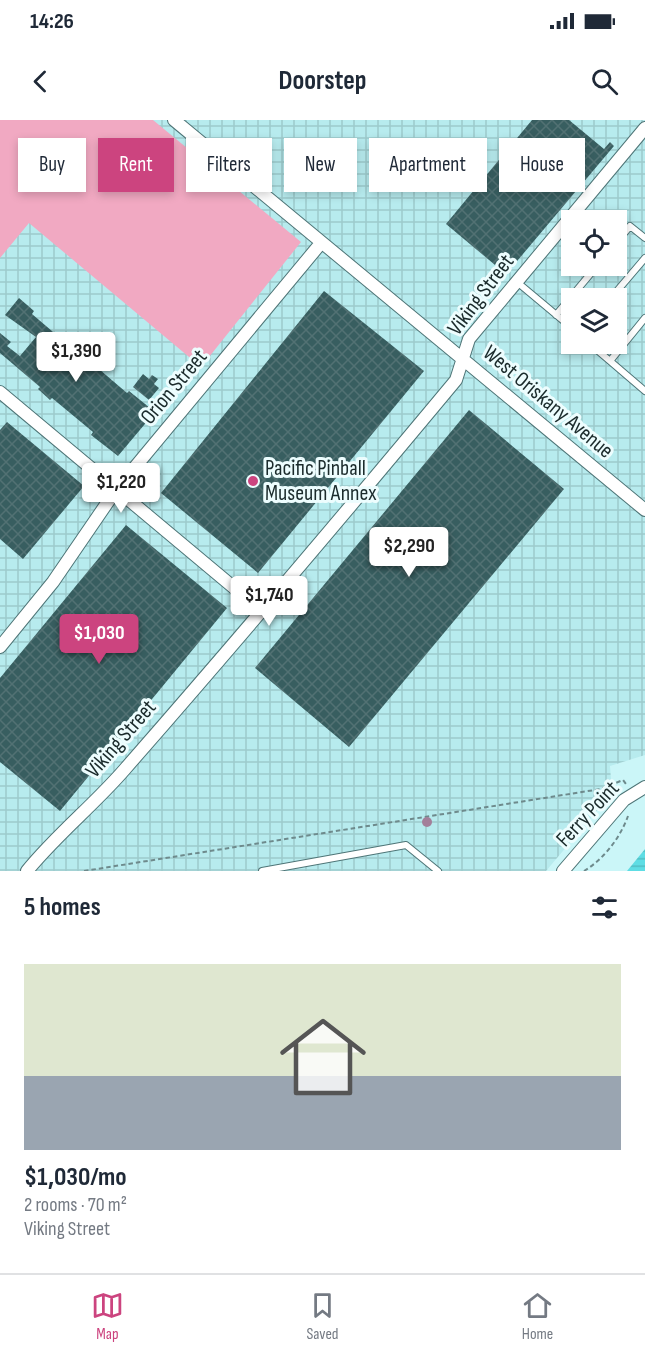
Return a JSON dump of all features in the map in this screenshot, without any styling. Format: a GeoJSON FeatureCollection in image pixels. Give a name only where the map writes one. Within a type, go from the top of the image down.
{"type":"FeatureCollection","features":[{"type":"Feature","properties":{"kind":"street","name":"West Oriskany Avenue"},"geometry":{"type":"LineString","coordinates":[[174,120],[645,510]]}},
{"type":"Feature","properties":{"kind":"street","name":"Viking Street"},"geometry":{"type":"LineString","coordinates":[[27,871],[51,842],[124,770],[197,683],[263,612],[456,380],[461,357],[469,339],[645,128]]}},
{"type":"Feature","properties":{"kind":"street","name":"Orion Street"},"geometry":{"type":"LineString","coordinates":[[0,647],[52,582],[116,490],[321,243]]}},
{"type":"Feature","properties":{"kind":"street"},"geometry":{"type":"LineString","coordinates":[[0,392],[263,612]]}},
{"type":"Feature","properties":{"kind":"street","name":"Ferry Point"},"geometry":{"type":"LineString","coordinates":[[563,871],[624,800],[639,790]]}},
{"type":"Feature","properties":{"kind":"lane"},"geometry":{"type":"LineString","coordinates":[[627,230],[630,226],[645,238]]}},
{"type":"Feature","properties":{"kind":"lane"},"geometry":{"type":"LineString","coordinates":[[620,288],[645,258]]}},
{"type":"Feature","properties":{"kind":"lane"},"geometry":{"type":"LineString","coordinates":[[556,315],[589,276]]}},
{"type":"Feature","properties":{"kind":"lane"},"geometry":{"type":"LineString","coordinates":[[516,282],[561,319]]}},
{"type":"Feature","properties":{"kind":"lane"},"geometry":{"type":"LineString","coordinates":[[610,360],[645,318]]}},
{"type":"Feature","properties":{"kind":"lane"},"geometry":{"type":"LineString","coordinates":[[602,354],[645,391]]}},
{"type":"Feature","properties":{"kind":"lane"},"geometry":{"type":"LineString","coordinates":[[262,871],[406,845],[438,871]]}},
{"type":"Feature","properties":{"kind":"path"},"geometry":{"type":"LineString","coordinates":[[84,871],[601,789],[623,780]]}},
{"type":"Feature","properties":{"kind":"path"},"geometry":{"type":"LineString","coordinates":[[584,871],[598,862],[622,832],[639,790]]}},
{"type":"Feature","properties":{"kind":"shaded area"},"geometry":{"type":"Polygon","coordinates":[[[0,120],[645,120],[645,755],[610,766],[612,793],[546,871],[0,871],[0,120]]]}},
{"type":"Feature","properties":{"kind":"shaded area"},"geometry":{"type":"Polygon","coordinates":[[[0,120],[153,120],[186,147],[186,192],[240,192],[301,242],[201,367],[29,223],[0,258],[0,120]]]}},
{"type":"Feature","properties":{"kind":"water"},"geometry":{"type":"Polygon","coordinates":[[[645,839],[645,871],[618,871],[645,839]]]}},
{"type":"Feature","properties":{"kind":"pier"},"geometry":{"type":"Polygon","coordinates":[[[645,836],[645,849],[627,871],[615,871],[645,836]]]}},
{"type":"Feature","properties":{"kind":"building"},"geometry":{"type":"Polygon","coordinates":[[[532,120],[569,120],[604,149],[610,142],[614,146],[585,180],[585,138],[517,138],[532,120]]]}},
{"type":"Feature","properties":{"kind":"building"},"geometry":{"type":"Polygon","coordinates":[[[499,160],[499,192],[575,192],[507,273],[503,269],[510,261],[503,256],[495,265],[446,224],[472,192],[487,192],[487,174],[499,160]]]}},
{"type":"Feature","properties":{"kind":"building"},"geometry":{"type":"Polygon","coordinates":[[[324,291],[424,371],[258,573],[161,493],[324,291]]]}},
{"type":"Feature","properties":{"kind":"building"},"geometry":{"type":"Polygon","coordinates":[[[19,298],[34,311],[32,314],[73,349],[75,346],[127,393],[129,391],[155,412],[118,456],[91,435],[93,432],[52,398],[50,400],[38,389],[40,387],[0,353],[0,333],[11,342],[7,346],[20,356],[36,337],[5,315],[19,298]]]}},
{"type":"Feature","properties":{"kind":"building"},"geometry":{"type":"Polygon","coordinates":[[[143,374],[149,379],[152,375],[158,379],[154,384],[159,388],[149,400],[133,387],[143,374]]]}},
{"type":"Feature","properties":{"kind":"building"},"geometry":{"type":"Polygon","coordinates":[[[469,410],[564,489],[349,747],[255,668],[469,410]]]}},
{"type":"Feature","properties":{"kind":"building"},"geometry":{"type":"Polygon","coordinates":[[[7,422],[84,486],[23,559],[0,539],[0,430],[7,422]]]}},
{"type":"Feature","properties":{"kind":"building"},"geometry":{"type":"Polygon","coordinates":[[[126,525],[227,608],[60,811],[0,762],[0,678],[126,525]]]}},
{"type":"Feature","properties":{"kind":"place","name":"Pacific Pinball Museum Annex"},"geometry":{"type":"Point","coordinates":[253,481]}}]}
